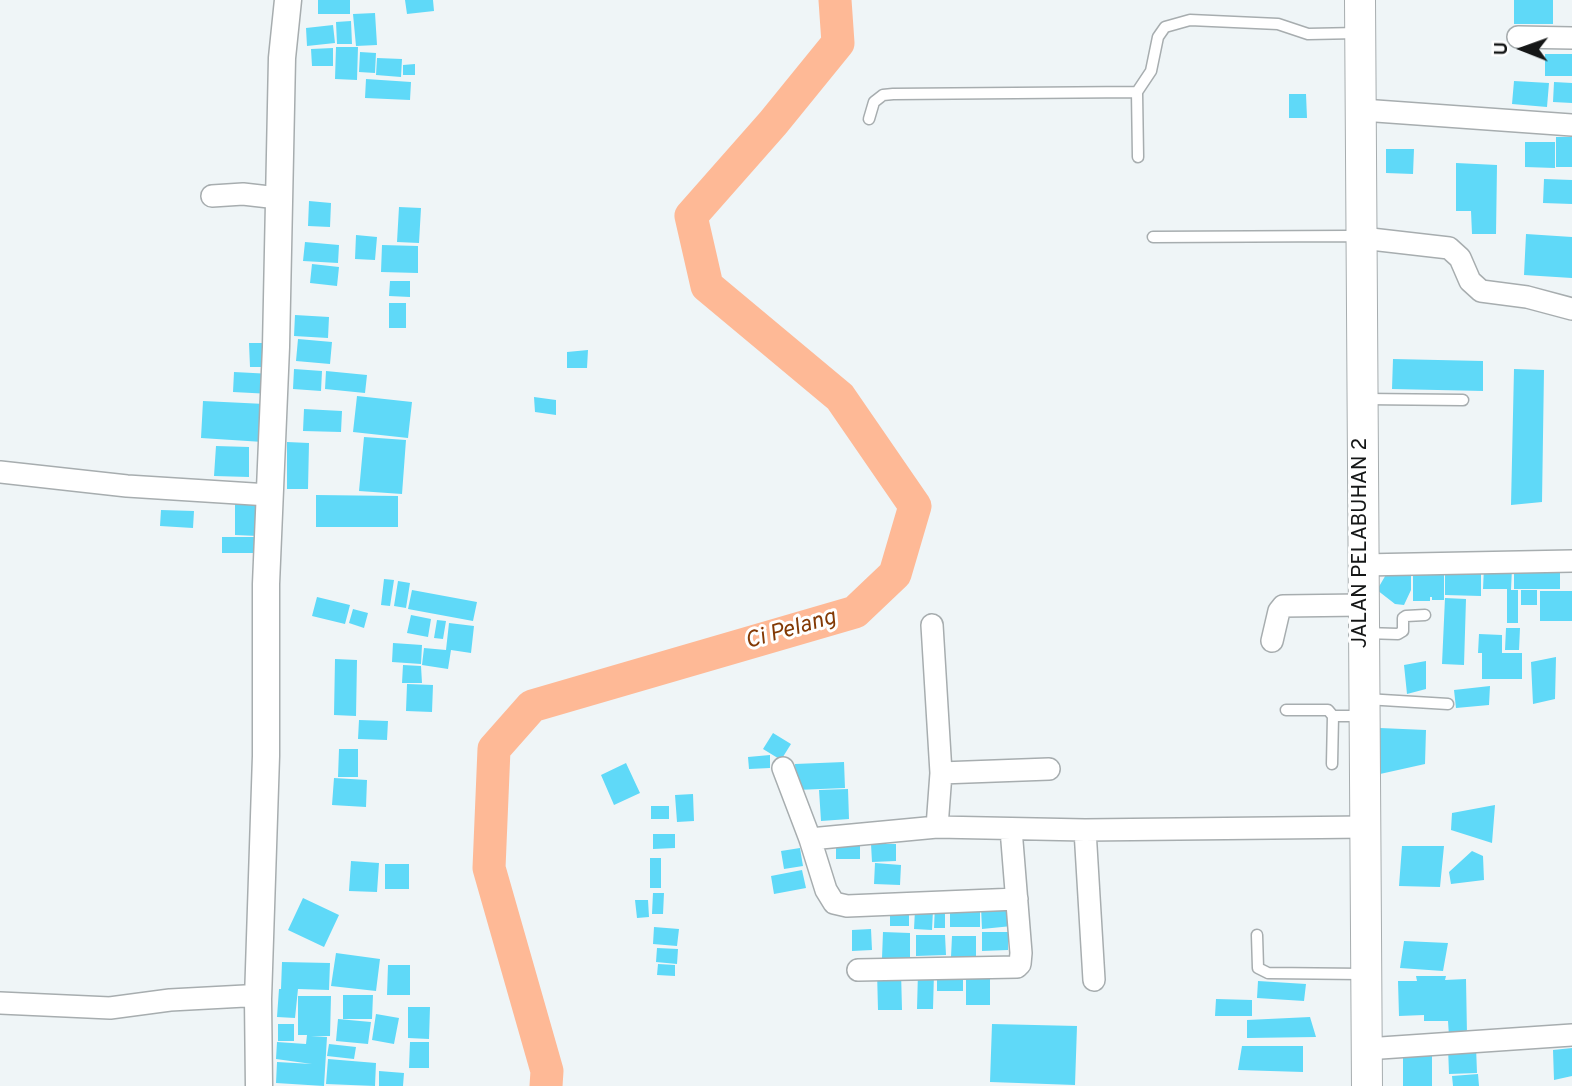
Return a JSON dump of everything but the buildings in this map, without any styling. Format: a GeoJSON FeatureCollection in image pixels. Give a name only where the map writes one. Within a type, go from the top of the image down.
{"type":"FeatureCollection","features":[{"type":"Feature","properties":{"kind":"main road","name":"JALAN PELABUHAN 2"},"geometry":{"type":"LineString","coordinates":[[1360,0],[1367,1086]]}},
{"type":"Feature","properties":{"kind":"street"},"geometry":{"type":"LineString","coordinates":[[259,1086],[264,654],[276,347],[282,58],[288,0]]}},
{"type":"Feature","properties":{"kind":"street"},"geometry":{"type":"LineString","coordinates":[[1518,37],[1572,38]]}},
{"type":"Feature","properties":{"kind":"street"},"geometry":{"type":"LineString","coordinates":[[1362,110],[1572,125]]}},
{"type":"Feature","properties":{"kind":"street"},"geometry":{"type":"LineString","coordinates":[[212,196],[243,194],[278,198]]}},
{"type":"Feature","properties":{"kind":"street"},"geometry":{"type":"LineString","coordinates":[[1362,238],[1449,248],[1460,258],[1470,281],[1480,291],[1527,297],[1572,309]]}},
{"type":"Feature","properties":{"kind":"street"},"geometry":{"type":"LineString","coordinates":[[0,472],[114,485],[269,495]]}},
{"type":"Feature","properties":{"kind":"street"},"geometry":{"type":"LineString","coordinates":[[1362,565],[1572,561]]}},
{"type":"Feature","properties":{"kind":"street"},"geometry":{"type":"LineString","coordinates":[[1272,641],[1279,611],[1283,606],[1362,619]]}},
{"type":"Feature","properties":{"kind":"street"},"geometry":{"type":"LineString","coordinates":[[932,625],[940,773],[937,827]]}},
{"type":"Feature","properties":{"kind":"street"},"geometry":{"type":"LineString","coordinates":[[783,768],[826,890],[830,899],[840,905],[1017,899]]}},
{"type":"Feature","properties":{"kind":"street"},"geometry":{"type":"LineString","coordinates":[[940,773],[1049,769]]}},
{"type":"Feature","properties":{"kind":"street"},"geometry":{"type":"LineString","coordinates":[[810,839],[937,827],[1084,830],[1366,827]]}},
{"type":"Feature","properties":{"kind":"street"},"geometry":{"type":"LineString","coordinates":[[858,970],[1017,967],[1021,953],[1011,829]]}},
{"type":"Feature","properties":{"kind":"street"},"geometry":{"type":"LineString","coordinates":[[1084,830],[1094,980]]}},
{"type":"Feature","properties":{"kind":"street"},"geometry":{"type":"LineString","coordinates":[[0,1003],[110,1008],[170,1000],[245,996],[258,999]]}},
{"type":"Feature","properties":{"kind":"street"},"geometry":{"type":"LineString","coordinates":[[1366,1049],[1572,1035]]}},
{"type":"Feature","properties":{"kind":"lane"},"geometry":{"type":"LineString","coordinates":[[1138,157],[1138,92],[1151,71],[1158,37],[1165,27],[1179,22],[1278,24],[1308,34],[1361,33]]}},
{"type":"Feature","properties":{"kind":"lane"},"geometry":{"type":"LineString","coordinates":[[869,119],[874,102],[883,95],[1138,92]]}},
{"type":"Feature","properties":{"kind":"lane"},"geometry":{"type":"LineString","coordinates":[[1153,237],[1362,238]]}},
{"type":"Feature","properties":{"kind":"lane"},"geometry":{"type":"LineString","coordinates":[[1361,399],[1463,400]]}},
{"type":"Feature","properties":{"kind":"lane"},"geometry":{"type":"LineString","coordinates":[[1362,619],[1398,634],[1403,631],[1403,618],[1425,615]]}},
{"type":"Feature","properties":{"kind":"lane"},"geometry":{"type":"LineString","coordinates":[[1333,716],[1364,707],[1448,704]]}},
{"type":"Feature","properties":{"kind":"lane"},"geometry":{"type":"LineString","coordinates":[[1286,710],[1328,710],[1333,716],[1332,764]]}},
{"type":"Feature","properties":{"kind":"lane"},"geometry":{"type":"LineString","coordinates":[[1257,935],[1258,968],[1268,973],[1366,974]]}},
{"type":"Feature","properties":{"kind":"waterway","name":"Ci Pelang"},"geometry":{"type":"LineString","coordinates":[[546,1086],[547,1071],[489,868],[494,749],[532,706],[855,612],[895,574],[915,506],[840,397],[707,286],[691,216],[773,123],[838,43],[835,0]]}}]}
